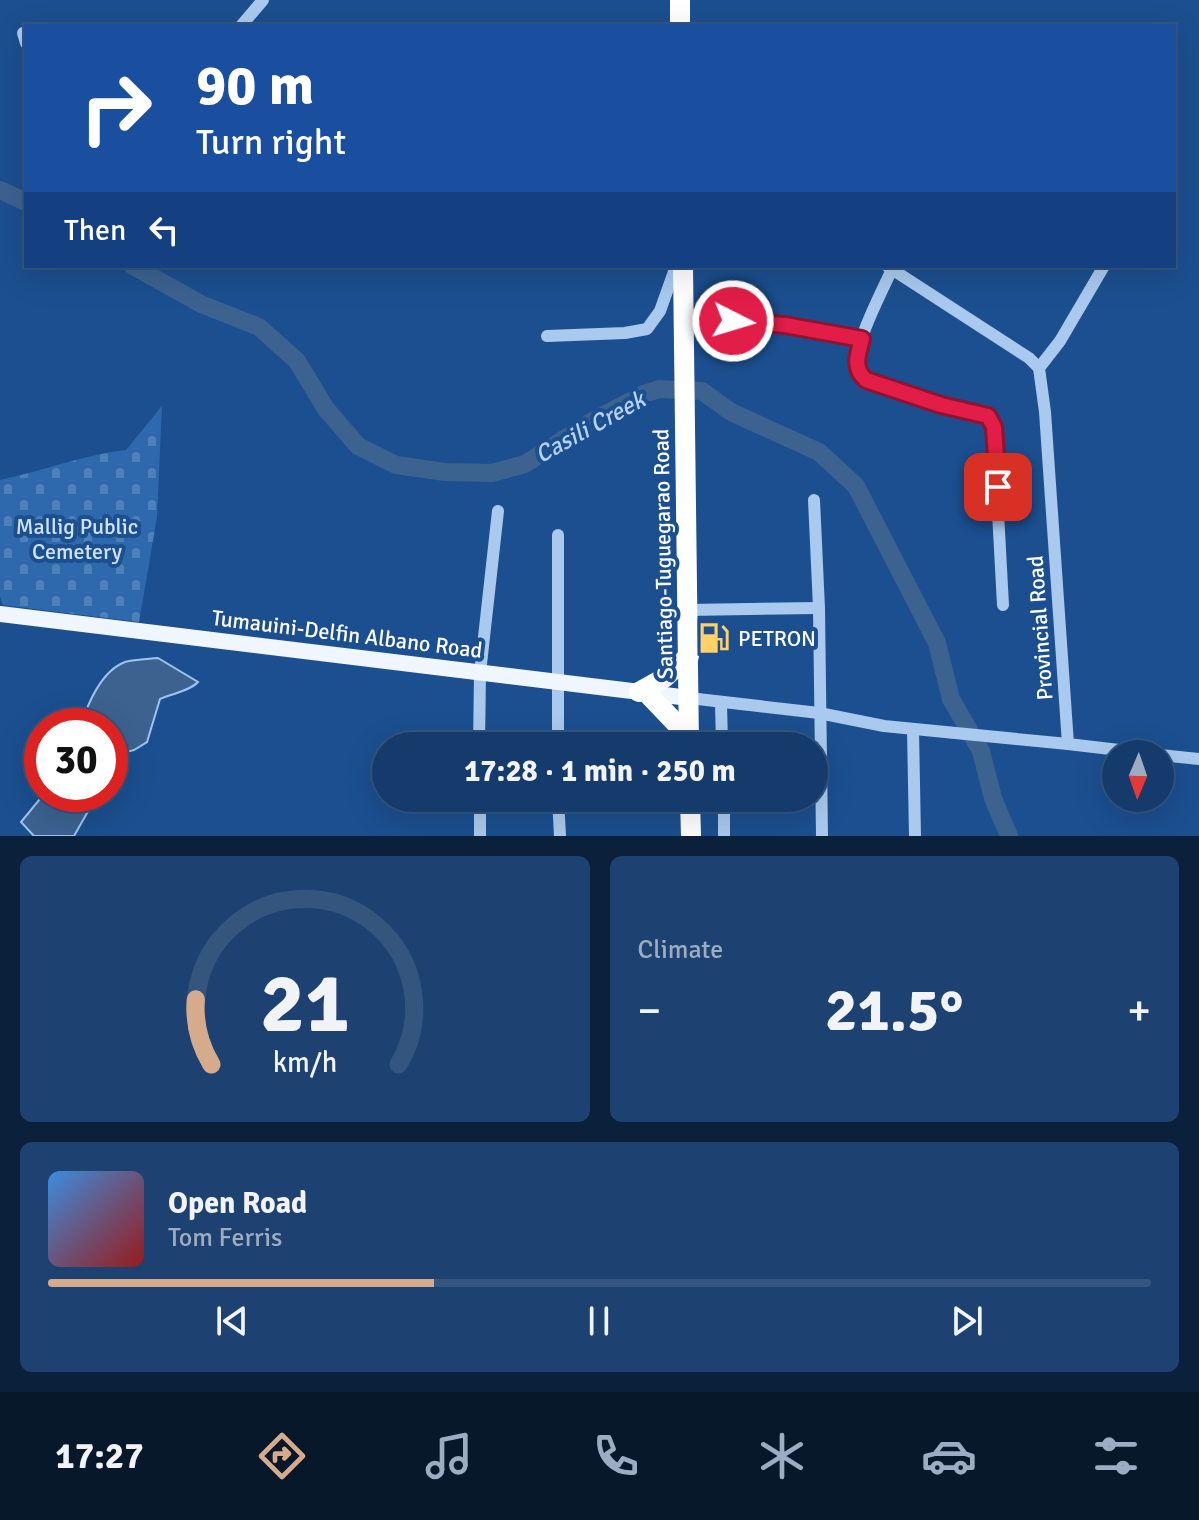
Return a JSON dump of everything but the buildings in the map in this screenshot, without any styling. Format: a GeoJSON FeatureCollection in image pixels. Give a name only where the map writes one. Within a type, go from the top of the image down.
{"type":"FeatureCollection","features":[{"type":"Feature","properties":{"kind":"highway"},"geometry":{"type":"LineString","coordinates":[[680,0],[680,24]]}},
{"type":"Feature","properties":{"kind":"highway","name":"Santiago-Tuguegarao Road"},"geometry":{"type":"LineString","coordinates":[[683,268],[689,732]]}},
{"type":"Feature","properties":{"kind":"highway"},"geometry":{"type":"LineString","coordinates":[[681,732],[643,692],[689,656]]}},
{"type":"Feature","properties":{"kind":"highway"},"geometry":{"type":"LineString","coordinates":[[690,812],[691,836]]}},
{"type":"Feature","properties":{"kind":"main road","name":"Tumauini-Delfin Albano Road"},"geometry":{"type":"LineString","coordinates":[[0,614],[689,698]]}},
{"type":"Feature","properties":{"kind":"street"},"geometry":{"type":"LineString","coordinates":[[243,24],[263,0]]}},
{"type":"Feature","properties":{"kind":"street"},"geometry":{"type":"LineString","coordinates":[[547,336],[625,333],[647,329],[660,311],[675,268]]}},
{"type":"Feature","properties":{"kind":"street"},"geometry":{"type":"LineString","coordinates":[[1003,605],[993,420],[866,380],[857,365],[862,339],[889,268],[1029,358],[1039,368],[1060,341],[1103,268]]}},
{"type":"Feature","properties":{"kind":"street"},"geometry":{"type":"LineString","coordinates":[[684,314],[785,325],[862,339]]}},
{"type":"Feature","properties":{"kind":"street","name":"Provincial Road"},"geometry":{"type":"LineString","coordinates":[[1039,368],[1068,744]]}},
{"type":"Feature","properties":{"kind":"street"},"geometry":{"type":"LineString","coordinates":[[814,500],[819,608],[822,836]]}},
{"type":"Feature","properties":{"kind":"street"},"geometry":{"type":"LineString","coordinates":[[479,732],[480,673],[498,511]]}},
{"type":"Feature","properties":{"kind":"street"},"geometry":{"type":"LineString","coordinates":[[558,535],[558,732]]}},
{"type":"Feature","properties":{"kind":"street"},"geometry":{"type":"LineString","coordinates":[[688,610],[819,608]]}},
{"type":"Feature","properties":{"kind":"street"},"geometry":{"type":"LineString","coordinates":[[689,698],[819,713],[913,730],[1102,748]]}},
{"type":"Feature","properties":{"kind":"street"},"geometry":{"type":"LineString","coordinates":[[721,702],[722,732]]}},
{"type":"Feature","properties":{"kind":"street"},"geometry":{"type":"LineString","coordinates":[[913,730],[915,836]]}},
{"type":"Feature","properties":{"kind":"street"},"geometry":{"type":"LineString","coordinates":[[1174,756],[1199,759]]}},
{"type":"Feature","properties":{"kind":"street"},"geometry":{"type":"LineString","coordinates":[[480,812],[480,836]]}},
{"type":"Feature","properties":{"kind":"street"},"geometry":{"type":"LineString","coordinates":[[559,812],[560,836]]}},
{"type":"Feature","properties":{"kind":"street"},"geometry":{"type":"LineString","coordinates":[[724,812],[724,836]]}},
{"type":"Feature","properties":{"kind":"green space","name":"Mallig Public Cemetery"},"geometry":{"type":"Polygon","coordinates":[[[162,406],[157,517],[139,622],[3,605],[0,597],[0,480],[126,450],[162,406]]]}},
{"type":"Feature","properties":{"kind":"shaded area"},"geometry":{"type":"Polygon","coordinates":[[[158,658],[198,682],[160,699],[147,742],[128,752],[128,708],[87,708],[109,673],[125,662],[158,658]]]}},
{"type":"Feature","properties":{"kind":"shaded area"},"geometry":{"type":"Polygon","coordinates":[[[29,812],[88,812],[74,836],[34,836],[21,822],[29,812]]]}},
{"type":"Feature","properties":{"kind":"waterway","name":"Casili Creek"},"geometry":{"type":"LineString","coordinates":[[0,190],[24,201]]}},
{"type":"Feature","properties":{"kind":"waterway","name":"Casili Creek"},"geometry":{"type":"LineString","coordinates":[[137,268],[201,304],[259,327],[297,361],[326,409],[358,446],[396,465],[445,472],[492,473],[525,464],[589,423],[659,389],[702,391],[731,412],[819,452],[856,486],[937,643],[951,699],[981,751],[993,798],[1009,836]]}},
{"type":"Feature","properties":{"kind":"place","name":"PETRON"},"geometry":{"type":"Point","coordinates":[714,638]}},
{"type":"Feature","properties":{"kind":"route"},"geometry":{"type":"LineString","coordinates":[[733,321],[785,325],[862,339],[857,365],[866,380],[941,405],[988,416],[993,420],[994,427],[998,487]]}}]}
